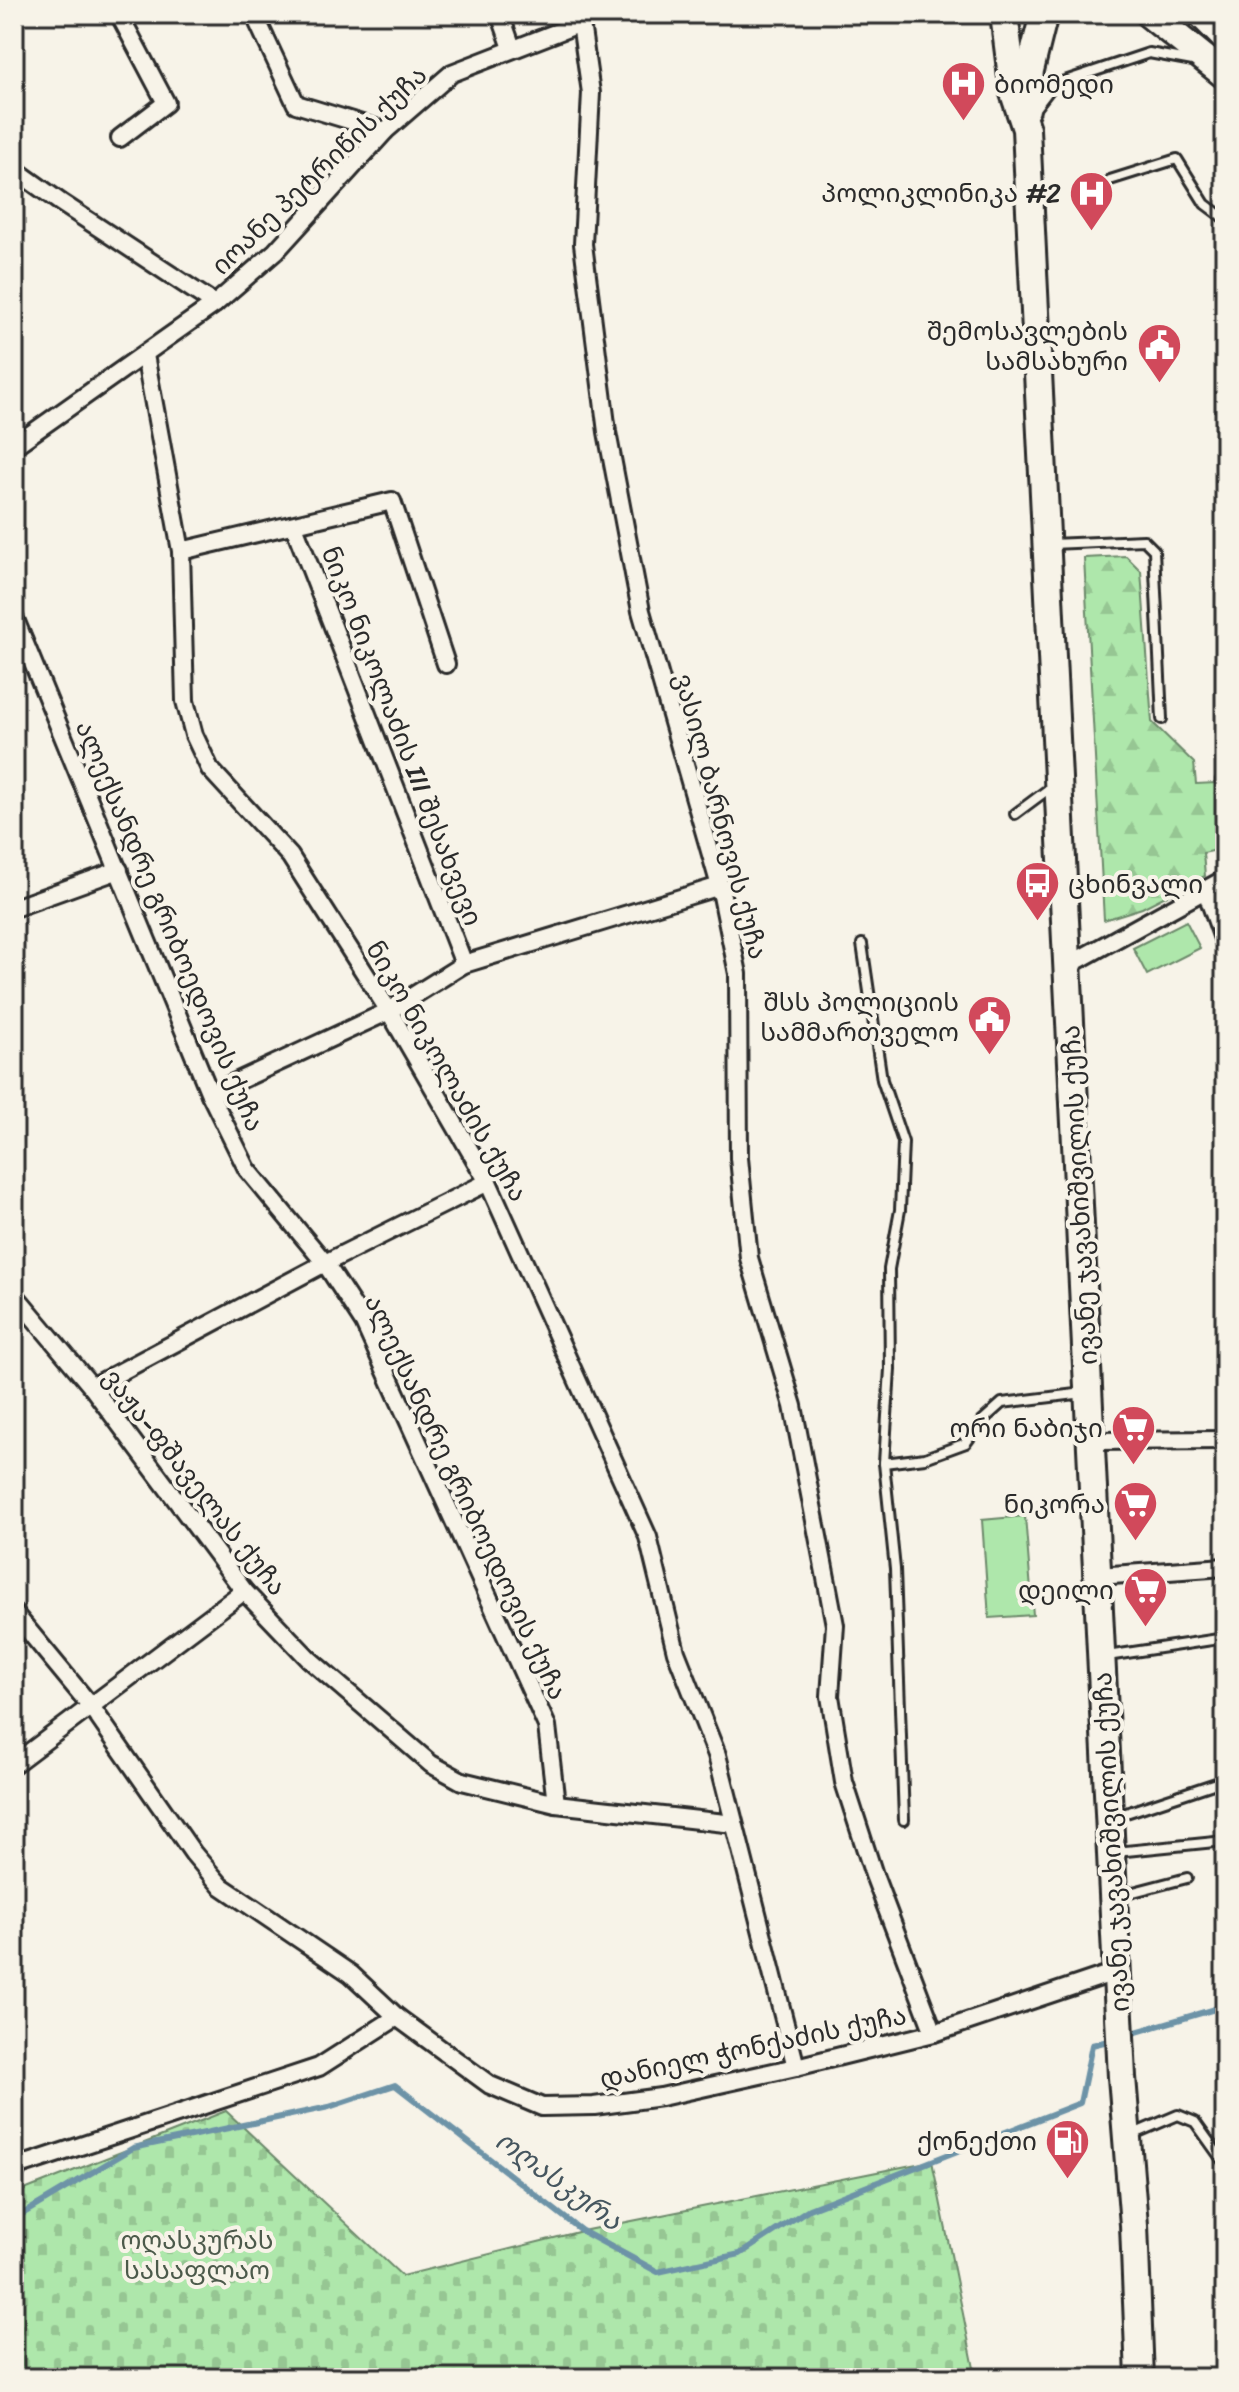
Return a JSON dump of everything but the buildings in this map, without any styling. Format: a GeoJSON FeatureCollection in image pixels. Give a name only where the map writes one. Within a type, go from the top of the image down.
{"type":"FeatureCollection","features":[{"type":"Feature","properties":{"kind":"main road","name":"ივანე ჯავახიშვილის ქუჩა"},"geometry":{"type":"LineString","coordinates":[[1004,14],[1014,93],[1025,121],[1122,2077],[1134,2225],[1140,2378]]}},
{"type":"Feature","properties":{"kind":"main road"},"geometry":{"type":"LineString","coordinates":[[1025,121],[1030,70],[1044,14]]}},
{"type":"Feature","properties":{"kind":"main road"},"geometry":{"type":"LineString","coordinates":[[1149,14],[1218,69]]}},
{"type":"Feature","properties":{"kind":"main road"},"geometry":{"type":"LineString","coordinates":[[1201,14],[1225,38]]}},
{"type":"Feature","properties":{"kind":"street"},"geometry":{"type":"LineString","coordinates":[[119,14],[166,103],[120,138]]}},
{"type":"Feature","properties":{"kind":"street"},"geometry":{"type":"LineString","coordinates":[[254,14],[296,104],[385,131]]}},
{"type":"Feature","properties":{"kind":"street"},"geometry":{"type":"LineString","coordinates":[[500,14],[512,48]]}},
{"type":"Feature","properties":{"kind":"street","name":"იოანე პეტრიწის ქუჩა"},"geometry":{"type":"LineString","coordinates":[[14,446],[215,304],[276,251],[385,131],[452,73],[588,18]]}},
{"type":"Feature","properties":{"kind":"street","name":"ვასილ ბარნოვის ქუჩა"},"geometry":{"type":"LineString","coordinates":[[588,18],[591,93],[583,244],[607,432],[641,611],[720,886],[738,974],[739,1158],[749,1258],[793,1406],[835,1625],[830,1696],[844,1782],[874,1875],[934,2033]]}},
{"type":"Feature","properties":{"kind":"street"},"geometry":{"type":"LineString","coordinates":[[14,169],[215,304]]}},
{"type":"Feature","properties":{"kind":"street","name":"ნიკო ნიკოლაძის ქუჩა"},"geometry":{"type":"LineString","coordinates":[[145,355],[181,551],[185,701],[194,735],[210,769],[290,856],[389,1011],[488,1182],[648,1537],[676,1652],[717,1755],[734,1824]]}},
{"type":"Feature","properties":{"kind":"street"},"geometry":{"type":"LineString","coordinates":[[181,551],[392,501],[446,664]]}},
{"type":"Feature","properties":{"kind":"street","name":"ნიკო ნიკოლაძის III შესახვევი"},"geometry":{"type":"LineString","coordinates":[[294,526],[464,964]]}},
{"type":"Feature","properties":{"kind":"street","name":"ალექსანდრე გრიბოედოვის ქუჩა"},"geometry":{"type":"LineString","coordinates":[[14,617],[210,1094],[247,1169],[325,1263],[364,1323],[547,1726],[556,1804]]}},
{"type":"Feature","properties":{"kind":"street"},"geometry":{"type":"LineString","coordinates":[[14,908],[119,870]]}},
{"type":"Feature","properties":{"kind":"street"},"geometry":{"type":"LineString","coordinates":[[1067,966],[1225,879]]}},
{"type":"Feature","properties":{"kind":"street"},"geometry":{"type":"LineString","coordinates":[[210,1094],[389,1011],[464,964],[720,886]]}},
{"type":"Feature","properties":{"kind":"street"},"geometry":{"type":"LineString","coordinates":[[1206,891],[1225,944]]}},
{"type":"Feature","properties":{"kind":"street"},"geometry":{"type":"LineString","coordinates":[[92,1387],[325,1263],[488,1182]]}},
{"type":"Feature","properties":{"kind":"street","name":"ვაჟა-ფშაველას ქუჩა"},"geometry":{"type":"LineString","coordinates":[[14,1294],[92,1387],[244,1591],[309,1659],[431,1764],[462,1781],[556,1804],[734,1824]]}},
{"type":"Feature","properties":{"kind":"street"},"geometry":{"type":"LineString","coordinates":[[1091,1441],[1225,1440]]}},
{"type":"Feature","properties":{"kind":"street"},"geometry":{"type":"LineString","coordinates":[[1098,1576],[1225,1567]]}},
{"type":"Feature","properties":{"kind":"street"},"geometry":{"type":"LineString","coordinates":[[14,1764],[244,1591]]}},
{"type":"Feature","properties":{"kind":"street","name":"დანიელ ჭონქაძის ქუჩა"},"geometry":{"type":"LineString","coordinates":[[14,1613],[90,1705],[193,1853],[221,1886],[351,1974],[397,2017],[490,2085],[542,2107],[594,2106],[661,2097],[796,2067],[934,2033],[1118,1971]]}},
{"type":"Feature","properties":{"kind":"street"},"geometry":{"type":"LineString","coordinates":[[734,1824],[796,2067]]}},
{"type":"Feature","properties":{"kind":"street"},"geometry":{"type":"LineString","coordinates":[[14,2168],[319,2067],[397,2017]]}},
{"type":"Feature","properties":{"kind":"lane"},"geometry":{"type":"LineString","coordinates":[[1025,121],[1053,85],[1149,53],[1218,69]]}},
{"type":"Feature","properties":{"kind":"lane"},"geometry":{"type":"LineString","coordinates":[[1110,180],[1177,159],[1205,204],[1225,219]]}},
{"type":"Feature","properties":{"kind":"lane"},"geometry":{"type":"LineString","coordinates":[[1046,544],[1144,540],[1154,550],[1162,719]]}},
{"type":"Feature","properties":{"kind":"lane"},"geometry":{"type":"LineString","coordinates":[[1015,814],[1058,782]]}},
{"type":"Feature","properties":{"kind":"lane"},"geometry":{"type":"LineString","coordinates":[[862,944],[882,1080],[903,1142],[900,1210],[889,1269],[890,1369],[884,1463],[895,1569],[904,1820]]}},
{"type":"Feature","properties":{"kind":"lane"},"geometry":{"type":"LineString","coordinates":[[884,1463],[925,1458],[966,1443],[982,1421],[1002,1403],[1089,1393]]}},
{"type":"Feature","properties":{"kind":"lane"},"geometry":{"type":"LineString","coordinates":[[1102,1657],[1225,1638]]}},
{"type":"Feature","properties":{"kind":"lane"},"geometry":{"type":"LineString","coordinates":[[1110,1818],[1225,1780]]}},
{"type":"Feature","properties":{"kind":"lane"},"geometry":{"type":"LineString","coordinates":[[1112,1852],[1225,1841]]}},
{"type":"Feature","properties":{"kind":"lane"},"geometry":{"type":"LineString","coordinates":[[1114,1897],[1187,1878]]}},
{"type":"Feature","properties":{"kind":"lane"},"geometry":{"type":"LineString","coordinates":[[1127,2137],[1178,2115],[1195,2122],[1225,2164]]}},
{"type":"Feature","properties":{"kind":"green space"},"geometry":{"type":"Polygon","coordinates":[[[1126,556],[1141,571],[1152,722],[1194,763],[1196,784],[1216,783],[1222,849],[1203,853],[1205,876],[1142,908],[1104,920],[1084,558],[1126,556]]]}},
{"type":"Feature","properties":{"kind":"green space"},"geometry":{"type":"Polygon","coordinates":[[[1186,921],[1200,948],[1147,975],[1133,948],[1186,921]]]}},
{"type":"Feature","properties":{"kind":"green space"},"geometry":{"type":"Polygon","coordinates":[[[1025,1516],[1033,1615],[989,1618],[982,1520],[1025,1516]]]}},
{"type":"Feature","properties":{"kind":"green space","name":"ოღასკურას სასაფლაო"},"geometry":{"type":"Polygon","coordinates":[[[226,2111],[402,2276],[582,2231],[932,2161],[976,2378],[14,2378],[14,2194],[226,2111]]]}},
{"type":"Feature","properties":{"kind":"waterway","name":"ოღასკურა"},"geometry":{"type":"LineString","coordinates":[[1126,2035],[1225,2006]]}},
{"type":"Feature","properties":{"kind":"waterway","name":"ოღასკურა"},"geometry":{"type":"LineString","coordinates":[[14,2219],[133,2148],[329,2107],[395,2085],[582,2231],[658,2272],[740,2254],[809,2209],[1080,2103],[1092,2045],[1112,2040]]}},
{"type":"Feature","properties":{"kind":"place","name":"ბიომედი"},"geometry":{"type":"Point","coordinates":[963,123]}},
{"type":"Feature","properties":{"kind":"place","name":"პოლიკლინიკა #2"},"geometry":{"type":"Point","coordinates":[1092,232]}},
{"type":"Feature","properties":{"kind":"place","name":"შემოსავლების სამსახური"},"geometry":{"type":"Point","coordinates":[1159,385]}},
{"type":"Feature","properties":{"kind":"place","name":"ცხინვალი"},"geometry":{"type":"Point","coordinates":[1037,923]}},
{"type":"Feature","properties":{"kind":"place","name":"შსს პოლიციის სამმართველო"},"geometry":{"type":"Point","coordinates":[990,1056]}},
{"type":"Feature","properties":{"kind":"place","name":"ორი ნაბიჯი"},"geometry":{"type":"Point","coordinates":[1134,1467]}},
{"type":"Feature","properties":{"kind":"place","name":"ნიკორა"},"geometry":{"type":"Point","coordinates":[1136,1543]}},
{"type":"Feature","properties":{"kind":"place","name":"დეილი"},"geometry":{"type":"Point","coordinates":[1145,1629]}},
{"type":"Feature","properties":{"kind":"place","name":"ქონექთი"},"geometry":{"type":"Point","coordinates":[1068,2180]}}]}
